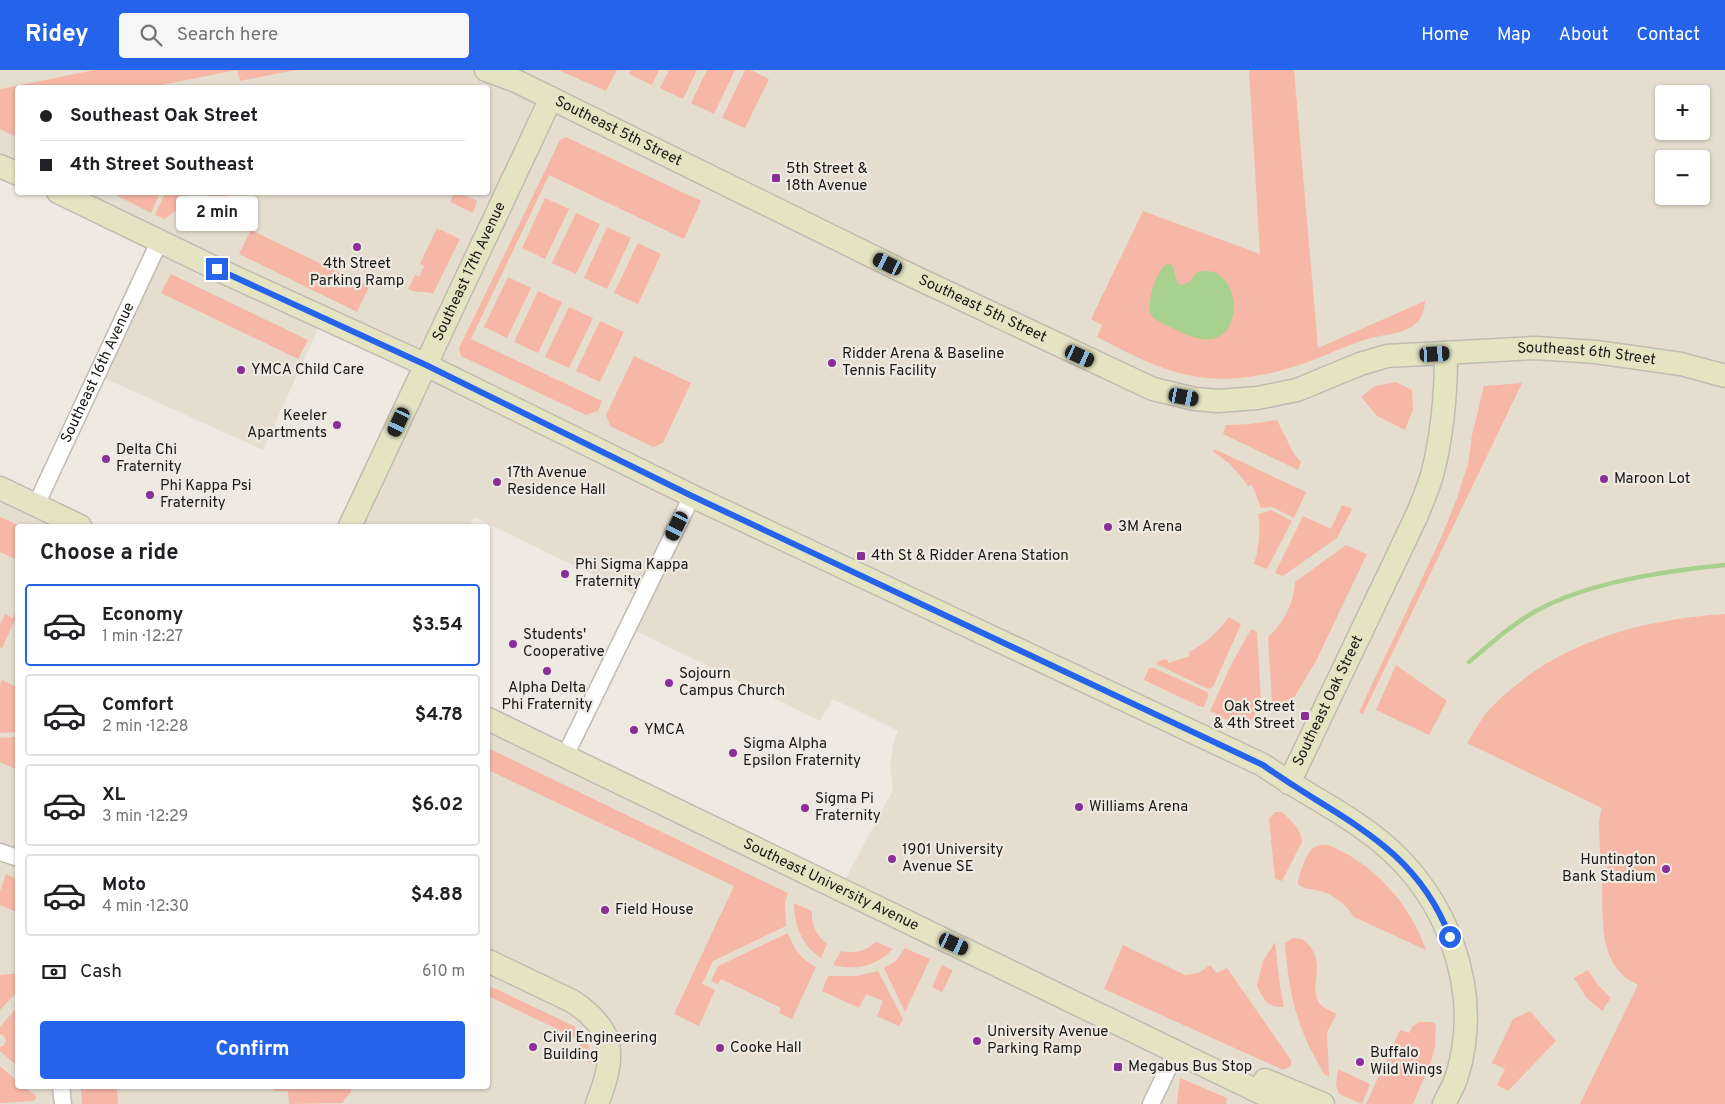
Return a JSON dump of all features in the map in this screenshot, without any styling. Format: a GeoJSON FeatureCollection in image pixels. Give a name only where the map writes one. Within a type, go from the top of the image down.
{"type":"FeatureCollection","features":[{"type":"Feature","properties":{"kind":"main road","name":"Southeast 5th Street"},"geometry":{"type":"LineString","coordinates":[[486,70],[516,81],[552,98],[911,275],[1153,390],[1195,399],[1218,401],[1257,398],[1298,390],[1373,360],[1397,355],[1446,353]]}},
{"type":"Feature","properties":{"kind":"main road","name":"Southeast 17th Avenue"},"geometry":{"type":"LineString","coordinates":[[351,524],[552,98]]}},
{"type":"Feature","properties":{"kind":"main road"},"geometry":{"type":"LineString","coordinates":[[0,166],[15,173]]}},
{"type":"Feature","properties":{"kind":"main road"},"geometry":{"type":"LineString","coordinates":[[64,195],[217,269],[426,365],[692,496],[1263,765],[1289,784]]}},
{"type":"Feature","properties":{"kind":"main road","name":"Southeast 6th Street"},"geometry":{"type":"LineString","coordinates":[[1446,353],[1535,348],[1565,350],[1681,364],[1725,376]]}},
{"type":"Feature","properties":{"kind":"main road","name":"Southeast Oak Street"},"geometry":{"type":"LineString","coordinates":[[1444,1104],[1456,1076],[1462,1048],[1466,1013],[1463,982],[1456,952],[1444,921],[1411,871],[1380,841],[1332,808],[1289,784],[1417,515],[1433,470],[1446,379],[1446,353]]}},
{"type":"Feature","properties":{"kind":"main road"},"geometry":{"type":"LineString","coordinates":[[0,488],[76,524]]}},
{"type":"Feature","properties":{"kind":"main road","name":"Southeast University Avenue"},"geometry":{"type":"LineString","coordinates":[[490,720],[1284,1104]]}},
{"type":"Feature","properties":{"kind":"main road"},"geometry":{"type":"LineString","coordinates":[[490,962],[572,1001],[585,1010],[598,1023],[606,1036],[609,1050],[609,1069],[597,1104]]}},
{"type":"Feature","properties":{"kind":"main road"},"geometry":{"type":"LineString","coordinates":[[1176,1052],[1254,1075],[1323,1104]]}},
{"type":"Feature","properties":{"kind":"main road"},"geometry":{"type":"LineString","coordinates":[[1456,1076],[1461,1104]]}},
{"type":"Feature","properties":{"kind":"street","name":"Southeast 16th Avenue"},"geometry":{"type":"LineString","coordinates":[[36,505],[160,240]]}},
{"type":"Feature","properties":{"kind":"street"},"geometry":{"type":"LineString","coordinates":[[566,756],[692,496]]}},
{"type":"Feature","properties":{"kind":"street"},"geometry":{"type":"LineString","coordinates":[[0,852],[15,857]]}},
{"type":"Feature","properties":{"kind":"street"},"geometry":{"type":"LineString","coordinates":[[1151,1104],[1176,1052]]}},
{"type":"Feature","properties":{"kind":"street"},"geometry":{"type":"LineString","coordinates":[[61,1089],[63,1104]]}},
{"type":"Feature","properties":{"kind":"shaded area"},"geometry":{"type":"Polygon","coordinates":[[[0,70],[94,70],[15,85],[0,89],[0,70]]]}},
{"type":"Feature","properties":{"kind":"shaded area"},"geometry":{"type":"Polygon","coordinates":[[[94,70],[237,70],[161,85],[20,85],[94,70]]]}},
{"type":"Feature","properties":{"kind":"shaded area"},"geometry":{"type":"Polygon","coordinates":[[[171,70],[238,70],[240,81],[296,70],[1725,70],[1725,1104],[0,1104],[0,488],[76,524],[15,524],[15,1089],[490,1089],[490,720],[840,889],[893,790],[890,763],[898,731],[833,699],[820,721],[628,627],[641,598],[474,517],[470,524],[351,524],[426,365],[323,318],[263,450],[97,375],[160,242],[59,195],[490,195],[490,85],[98,85],[171,70]]]}},
{"type":"Feature","properties":{"kind":"shaded area"},"geometry":{"type":"Polygon","coordinates":[[[237,70],[296,70],[240,81],[237,70]]]}},
{"type":"Feature","properties":{"kind":"shaded area"},"geometry":{"type":"Polygon","coordinates":[[[558,70],[617,70],[606,91],[558,70]]]}},
{"type":"Feature","properties":{"kind":"shaded area"},"geometry":{"type":"Polygon","coordinates":[[[631,70],[659,70],[652,85],[629,74],[631,70]]]}},
{"type":"Feature","properties":{"kind":"shaded area"},"geometry":{"type":"Polygon","coordinates":[[[669,70],[697,70],[683,99],[660,88],[669,70]]]}},
{"type":"Feature","properties":{"kind":"shaded area"},"geometry":{"type":"Polygon","coordinates":[[[707,70],[735,70],[714,114],[691,103],[707,70]]]}},
{"type":"Feature","properties":{"kind":"shaded area"},"geometry":{"type":"Polygon","coordinates":[[[745,70],[751,70],[769,79],[745,128],[722,118],[745,70]]]}},
{"type":"Feature","properties":{"kind":"shaded area"},"geometry":{"type":"Polygon","coordinates":[[[1249,70],[1294,70],[1318,348],[1425,301],[1424,307],[1419,320],[1407,329],[1361,341],[1286,369],[1240,378],[1217,379],[1191,376],[1150,363],[1097,337],[1102,325],[1091,319],[1143,211],[1260,254],[1249,70]]]}},
{"type":"Feature","properties":{"kind":"shaded area"},"geometry":{"type":"Polygon","coordinates":[[[15,86],[15,137],[0,129],[0,89],[15,86]]]}},
{"type":"Feature","properties":{"kind":"shaded area"},"geometry":{"type":"Polygon","coordinates":[[[15,115],[15,174],[0,167],[0,119],[15,115]]]}},
{"type":"Feature","properties":{"kind":"shaded area"},"geometry":{"type":"Polygon","coordinates":[[[566,137],[701,201],[684,239],[549,175],[471,339],[602,401],[598,411],[586,415],[461,356],[459,348],[560,140],[566,137]]]}},
{"type":"Feature","properties":{"kind":"shaded area"},"geometry":{"type":"Polygon","coordinates":[[[116,195],[159,195],[151,213],[116,195]]]}},
{"type":"Feature","properties":{"kind":"shaded area"},"geometry":{"type":"Polygon","coordinates":[[[164,195],[188,195],[184,204],[165,219],[155,215],[164,195]]]}},
{"type":"Feature","properties":{"kind":"shaded area"},"geometry":{"type":"Polygon","coordinates":[[[208,195],[228,195],[223,204],[214,200],[202,225],[196,231],[182,226],[199,211],[208,195]]]}},
{"type":"Feature","properties":{"kind":"shaded area"},"geometry":{"type":"Polygon","coordinates":[[[453,195],[464,195],[477,201],[473,213],[450,202],[453,195]]]}},
{"type":"Feature","properties":{"kind":"shaded area"},"geometry":{"type":"Polygon","coordinates":[[[545,198],[569,209],[545,259],[522,248],[545,198]]]}},
{"type":"Feature","properties":{"kind":"shaded area"},"geometry":{"type":"Polygon","coordinates":[[[576,213],[600,224],[576,274],[552,263],[576,213]]]}},
{"type":"Feature","properties":{"kind":"shaded area"},"geometry":{"type":"Polygon","coordinates":[[[607,227],[631,238],[607,289],[584,278],[607,227]]]}},
{"type":"Feature","properties":{"kind":"shaded area"},"geometry":{"type":"Polygon","coordinates":[[[437,228],[460,239],[433,294],[408,289],[415,275],[419,277],[424,266],[420,264],[437,228]]]}},
{"type":"Feature","properties":{"kind":"shaded area"},"geometry":{"type":"Polygon","coordinates":[[[251,230],[369,287],[357,312],[239,254],[251,230]]]}},
{"type":"Feature","properties":{"kind":"shaded area"},"geometry":{"type":"Polygon","coordinates":[[[638,243],[661,254],[638,304],[614,293],[638,243]]]}},
{"type":"Feature","properties":{"kind":"shaded area"},"geometry":{"type":"Polygon","coordinates":[[[1171,264],[1179,285],[1189,282],[1196,273],[1212,272],[1224,280],[1232,293],[1234,309],[1230,324],[1221,335],[1205,339],[1183,333],[1150,314],[1151,294],[1155,282],[1165,265],[1171,264]]]}},
{"type":"Feature","properties":{"kind":"shaded area"},"geometry":{"type":"Polygon","coordinates":[[[171,274],[308,340],[298,359],[161,293],[171,274]]]}},
{"type":"Feature","properties":{"kind":"shaded area"},"geometry":{"type":"Polygon","coordinates":[[[508,277],[531,288],[507,338],[484,327],[508,277]]]}},
{"type":"Feature","properties":{"kind":"shaded area"},"geometry":{"type":"Polygon","coordinates":[[[538,291],[562,302],[538,353],[514,342],[538,291]]]}},
{"type":"Feature","properties":{"kind":"shaded area"},"geometry":{"type":"Polygon","coordinates":[[[569,307],[593,318],[569,368],[545,357],[569,307]]]}},
{"type":"Feature","properties":{"kind":"shaded area"},"geometry":{"type":"Polygon","coordinates":[[[600,321],[624,332],[600,382],[576,371],[600,321]]]}},
{"type":"Feature","properties":{"kind":"shaded area"},"geometry":{"type":"Polygon","coordinates":[[[634,356],[691,383],[663,443],[653,447],[610,426],[606,415],[634,356]]]}},
{"type":"Feature","properties":{"kind":"shaded area"},"geometry":{"type":"Polygon","coordinates":[[[1396,382],[1412,390],[1413,409],[1405,430],[1377,416],[1361,397],[1375,386],[1396,382]]]}},
{"type":"Feature","properties":{"kind":"shaded area"},"geometry":{"type":"Polygon","coordinates":[[[1522,383],[1363,714],[1359,712],[1441,538],[1457,498],[1468,464],[1472,435],[1484,386],[1522,383]]]}},
{"type":"Feature","properties":{"kind":"shaded area"},"geometry":{"type":"Polygon","coordinates":[[[1277,420],[1294,454],[1301,462],[1298,470],[1223,434],[1226,425],[1277,420]]]}},
{"type":"Feature","properties":{"kind":"shaded area"},"geometry":{"type":"Polygon","coordinates":[[[1214,449],[1306,492],[1294,518],[1272,507],[1261,508],[1252,485],[1248,486],[1233,467],[1213,452],[1214,449]]]}},
{"type":"Feature","properties":{"kind":"shaded area"},"geometry":{"type":"Polygon","coordinates":[[[1342,505],[1352,509],[1337,538],[1283,576],[1275,573],[1303,516],[1331,529],[1342,505]]]}},
{"type":"Feature","properties":{"kind":"shaded area"},"geometry":{"type":"Polygon","coordinates":[[[1271,510],[1292,521],[1267,569],[1254,564],[1259,539],[1258,514],[1271,510]]]}},
{"type":"Feature","properties":{"kind":"shaded area"},"geometry":{"type":"Polygon","coordinates":[[[0,517],[16,524],[15,559],[0,552],[0,517]]]}},
{"type":"Feature","properties":{"kind":"shaded area"},"geometry":{"type":"Polygon","coordinates":[[[1346,545],[1367,554],[1316,661],[1286,711],[1272,703],[1268,637],[1287,612],[1293,597],[1295,582],[1346,545]]]}},
{"type":"Feature","properties":{"kind":"shaded area"},"geometry":{"type":"Polygon","coordinates":[[[15,613],[15,620],[2,648],[0,647],[0,624],[5,614],[13,618],[15,613]]]}},
{"type":"Feature","properties":{"kind":"shaded area","name":"Huntington Bank Stadium"},"geometry":{"type":"Polygon","coordinates":[[[1725,614],[1725,1104],[1580,1104],[1638,985],[1625,977],[1615,965],[1609,955],[1606,944],[1602,883],[1608,882],[1606,854],[1600,854],[1599,820],[1602,808],[1467,743],[1482,718],[1512,688],[1539,668],[1567,652],[1596,640],[1659,622],[1725,614]]]}},
{"type":"Feature","properties":{"kind":"shaded area"},"geometry":{"type":"Polygon","coordinates":[[[1229,617],[1241,624],[1213,687],[1208,689],[1156,664],[1158,661],[1167,659],[1168,663],[1190,656],[1189,652],[1211,637],[1229,617]]]}},
{"type":"Feature","properties":{"kind":"shaded area"},"geometry":{"type":"Polygon","coordinates":[[[1251,629],[1257,632],[1261,702],[1247,730],[1210,711],[1231,665],[1251,629]]]}},
{"type":"Feature","properties":{"kind":"shaded area"},"geometry":{"type":"Polygon","coordinates":[[[1396,665],[1447,701],[1429,735],[1376,710],[1396,665]]]}},
{"type":"Feature","properties":{"kind":"shaded area"},"geometry":{"type":"Polygon","coordinates":[[[1149,668],[1154,668],[1207,692],[1208,696],[1204,707],[1144,680],[1149,668]]]}},
{"type":"Feature","properties":{"kind":"shaded area"},"geometry":{"type":"Polygon","coordinates":[[[2,680],[15,686],[15,732],[0,733],[0,685],[2,680]]]}},
{"type":"Feature","properties":{"kind":"shaded area"},"geometry":{"type":"Polygon","coordinates":[[[15,737],[15,769],[0,762],[0,738],[15,737]]]}},
{"type":"Feature","properties":{"kind":"shaded area"},"geometry":{"type":"Polygon","coordinates":[[[490,749],[788,893],[785,901],[786,926],[713,961],[702,984],[715,990],[699,1026],[674,1014],[734,886],[490,771],[490,749]]]}},
{"type":"Feature","properties":{"kind":"shaded area"},"geometry":{"type":"Polygon","coordinates":[[[1275,812],[1282,812],[1292,822],[1300,833],[1302,842],[1282,881],[1275,879],[1269,819],[1275,812]]]}},
{"type":"Feature","properties":{"kind":"shaded area"},"geometry":{"type":"Polygon","coordinates":[[[1328,845],[1360,862],[1388,887],[1410,916],[1426,950],[1354,917],[1347,907],[1333,896],[1322,891],[1304,888],[1298,884],[1307,856],[1313,848],[1328,845]]]}},
{"type":"Feature","properties":{"kind":"shaded area"},"geometry":{"type":"Polygon","coordinates":[[[6,874],[15,878],[15,911],[0,905],[0,891],[6,874]]]}},
{"type":"Feature","properties":{"kind":"shaded area"},"geometry":{"type":"Polygon","coordinates":[[[794,903],[812,911],[815,930],[827,944],[821,958],[814,953],[800,934],[794,911],[794,903]]]}},
{"type":"Feature","properties":{"kind":"shaded area"},"geometry":{"type":"Polygon","coordinates":[[[788,933],[798,953],[816,967],[792,1019],[779,1013],[781,1008],[721,979],[718,984],[711,981],[718,966],[788,933]]]}},
{"type":"Feature","properties":{"kind":"shaded area"},"geometry":{"type":"Polygon","coordinates":[[[1293,938],[1302,939],[1311,947],[1317,964],[1316,997],[1322,1006],[1337,1014],[1327,1032],[1329,1076],[1325,1075],[1315,1058],[1296,1012],[1289,980],[1285,943],[1293,938]]]}},
{"type":"Feature","properties":{"kind":"shaded area"},"geometry":{"type":"Polygon","coordinates":[[[876,942],[893,949],[880,960],[866,966],[842,967],[833,965],[841,951],[860,951],[876,942]]]}},
{"type":"Feature","properties":{"kind":"shaded area"},"geometry":{"type":"Polygon","coordinates":[[[1275,942],[1284,1007],[1273,1006],[1266,1002],[1257,986],[1263,961],[1275,942]]]}},
{"type":"Feature","properties":{"kind":"shaded area"},"geometry":{"type":"Polygon","coordinates":[[[1123,945],[1185,975],[1199,973],[1210,965],[1216,973],[1227,968],[1291,1060],[1291,1066],[1283,1070],[1104,989],[1123,945]]]}},
{"type":"Feature","properties":{"kind":"shaded area"},"geometry":{"type":"Polygon","coordinates":[[[905,948],[930,959],[905,1012],[884,968],[896,961],[905,948]]]}},
{"type":"Feature","properties":{"kind":"shaded area"},"geometry":{"type":"Polygon","coordinates":[[[942,965],[952,970],[952,972],[942,992],[932,987],[942,965]]]}},
{"type":"Feature","properties":{"kind":"shaded area"},"geometry":{"type":"Polygon","coordinates":[[[1588,970],[1598,985],[1611,998],[1602,1011],[1586,997],[1574,978],[1588,970]]]}},
{"type":"Feature","properties":{"kind":"shaded area"},"geometry":{"type":"Polygon","coordinates":[[[878,971],[903,1019],[899,1026],[877,1016],[883,1001],[866,994],[859,1008],[822,991],[828,976],[857,976],[878,971]]]}},
{"type":"Feature","properties":{"kind":"shaded area"},"geometry":{"type":"Polygon","coordinates":[[[15,973],[15,994],[0,1010],[0,975],[15,973]]]}},
{"type":"Feature","properties":{"kind":"shaded area"},"geometry":{"type":"Polygon","coordinates":[[[490,987],[574,1026],[588,1044],[591,1063],[575,1055],[582,1041],[490,997],[490,987]]]}},
{"type":"Feature","properties":{"kind":"shaded area"},"geometry":{"type":"Polygon","coordinates":[[[15,1009],[15,1064],[0,1051],[0,1047],[6,1041],[4,1036],[0,1034],[0,1027],[15,1009]]]}},
{"type":"Feature","properties":{"kind":"shaded area"},"geometry":{"type":"Polygon","coordinates":[[[1530,1011],[1556,1041],[1508,1091],[1497,1085],[1505,1069],[1492,1063],[1513,1019],[1530,1011]]]}},
{"type":"Feature","properties":{"kind":"shaded area"},"geometry":{"type":"Polygon","coordinates":[[[1419,1022],[1432,1022],[1436,1024],[1435,1046],[1431,1062],[1413,1104],[1366,1104],[1400,1030],[1409,1033],[1412,1027],[1419,1022]]]}},
{"type":"Feature","properties":{"kind":"shaded area"},"geometry":{"type":"Polygon","coordinates":[[[0,1066],[15,1079],[15,1089],[28,1089],[37,1097],[34,1101],[0,1103],[0,1066]]]}},
{"type":"Feature","properties":{"kind":"shaded area"},"geometry":{"type":"Polygon","coordinates":[[[1338,1069],[1370,1084],[1362,1104],[1339,1094],[1336,1085],[1338,1069]]]}},
{"type":"Feature","properties":{"kind":"shaded area"},"geometry":{"type":"Polygon","coordinates":[[[1180,1078],[1227,1098],[1226,1104],[1177,1104],[1180,1078]]]}},
{"type":"Feature","properties":{"kind":"shaded area"},"geometry":{"type":"Polygon","coordinates":[[[81,1089],[117,1089],[118,1104],[82,1104],[81,1089]]]}},
{"type":"Feature","properties":{"kind":"shaded area"},"geometry":{"type":"Polygon","coordinates":[[[274,1089],[351,1089],[351,1092],[342,1103],[289,1104],[288,1091],[274,1091],[274,1089]]]}},
{"type":"Feature","properties":{"kind":"waterway"},"geometry":{"type":"LineString","coordinates":[[1469,662],[1518,622],[1536,611],[1579,592],[1628,579],[1725,565]]}},
{"type":"Feature","properties":{"kind":"place","name":"5th Street & 18th Avenue"},"geometry":{"type":"Point","coordinates":[776,178]}},
{"type":"Feature","properties":{"kind":"place","name":"4th Street Parking Ramp"},"geometry":{"type":"Point","coordinates":[357,247]}},
{"type":"Feature","properties":{"kind":"place","name":"Ridder Arena & Baseline Tennis Facility"},"geometry":{"type":"Point","coordinates":[832,363]}},
{"type":"Feature","properties":{"kind":"place","name":"YMCA Child Care"},"geometry":{"type":"Point","coordinates":[241,370]}},
{"type":"Feature","properties":{"kind":"place","name":"Keeler Apartments"},"geometry":{"type":"Point","coordinates":[337,425]}},
{"type":"Feature","properties":{"kind":"place","name":"Delta Chi Fraternity"},"geometry":{"type":"Point","coordinates":[106,459]}},
{"type":"Feature","properties":{"kind":"place","name":"Maroon Lot"},"geometry":{"type":"Point","coordinates":[1604,479]}},
{"type":"Feature","properties":{"kind":"place","name":"17th Avenue Residence Hall"},"geometry":{"type":"Point","coordinates":[497,482]}},
{"type":"Feature","properties":{"kind":"place","name":"Phi Kappa Psi Fraternity"},"geometry":{"type":"Point","coordinates":[150,495]}},
{"type":"Feature","properties":{"kind":"place","name":"3M Arena"},"geometry":{"type":"Point","coordinates":[1108,527]}},
{"type":"Feature","properties":{"kind":"place","name":"4th St & Ridder Arena Station"},"geometry":{"type":"Point","coordinates":[861,556]}},
{"type":"Feature","properties":{"kind":"place","name":"Phi Sigma Kappa Fraternity"},"geometry":{"type":"Point","coordinates":[565,574]}},
{"type":"Feature","properties":{"kind":"place","name":"Students' Cooperative"},"geometry":{"type":"Point","coordinates":[513,644]}},
{"type":"Feature","properties":{"kind":"place","name":"Alpha Delta Phi Fraternity"},"geometry":{"type":"Point","coordinates":[547,671]}},
{"type":"Feature","properties":{"kind":"place","name":"Sojourn Campus Church"},"geometry":{"type":"Point","coordinates":[669,683]}},
{"type":"Feature","properties":{"kind":"place","name":"Oak Street & 4th Street"},"geometry":{"type":"Point","coordinates":[1305,716]}},
{"type":"Feature","properties":{"kind":"place","name":"YMCA"},"geometry":{"type":"Point","coordinates":[634,730]}},
{"type":"Feature","properties":{"kind":"place","name":"Sigma Alpha Epsilon Fraternity"},"geometry":{"type":"Point","coordinates":[733,753]}},
{"type":"Feature","properties":{"kind":"place","name":"Williams Arena"},"geometry":{"type":"Point","coordinates":[1079,807]}},
{"type":"Feature","properties":{"kind":"place","name":"Sigma Pi Fraternity"},"geometry":{"type":"Point","coordinates":[805,808]}},
{"type":"Feature","properties":{"kind":"place","name":"1901 University Avenue SE"},"geometry":{"type":"Point","coordinates":[892,859]}},
{"type":"Feature","properties":{"kind":"place","name":"Huntington Bank Stadium"},"geometry":{"type":"Point","coordinates":[1666,869]}},
{"type":"Feature","properties":{"kind":"place","name":"Field House"},"geometry":{"type":"Point","coordinates":[605,910]}},
{"type":"Feature","properties":{"kind":"place","name":"University Avenue Parking Ramp"},"geometry":{"type":"Point","coordinates":[977,1041]}},
{"type":"Feature","properties":{"kind":"place","name":"Civil Engineering Building"},"geometry":{"type":"Point","coordinates":[533,1047]}},
{"type":"Feature","properties":{"kind":"place","name":"Cooke Hall"},"geometry":{"type":"Point","coordinates":[720,1048]}},
{"type":"Feature","properties":{"kind":"place","name":"Buffalo Wild Wings"},"geometry":{"type":"Point","coordinates":[1360,1062]}},
{"type":"Feature","properties":{"kind":"place","name":"Megabus Bus Stop"},"geometry":{"type":"Point","coordinates":[1118,1067]}},
{"type":"Feature","properties":{"kind":"route"},"geometry":{"type":"LineString","coordinates":[[217,269],[426,365],[692,496],[1263,765],[1289,784],[1332,808],[1393,852],[1429,894],[1444,921],[1450,937]]}}]}
